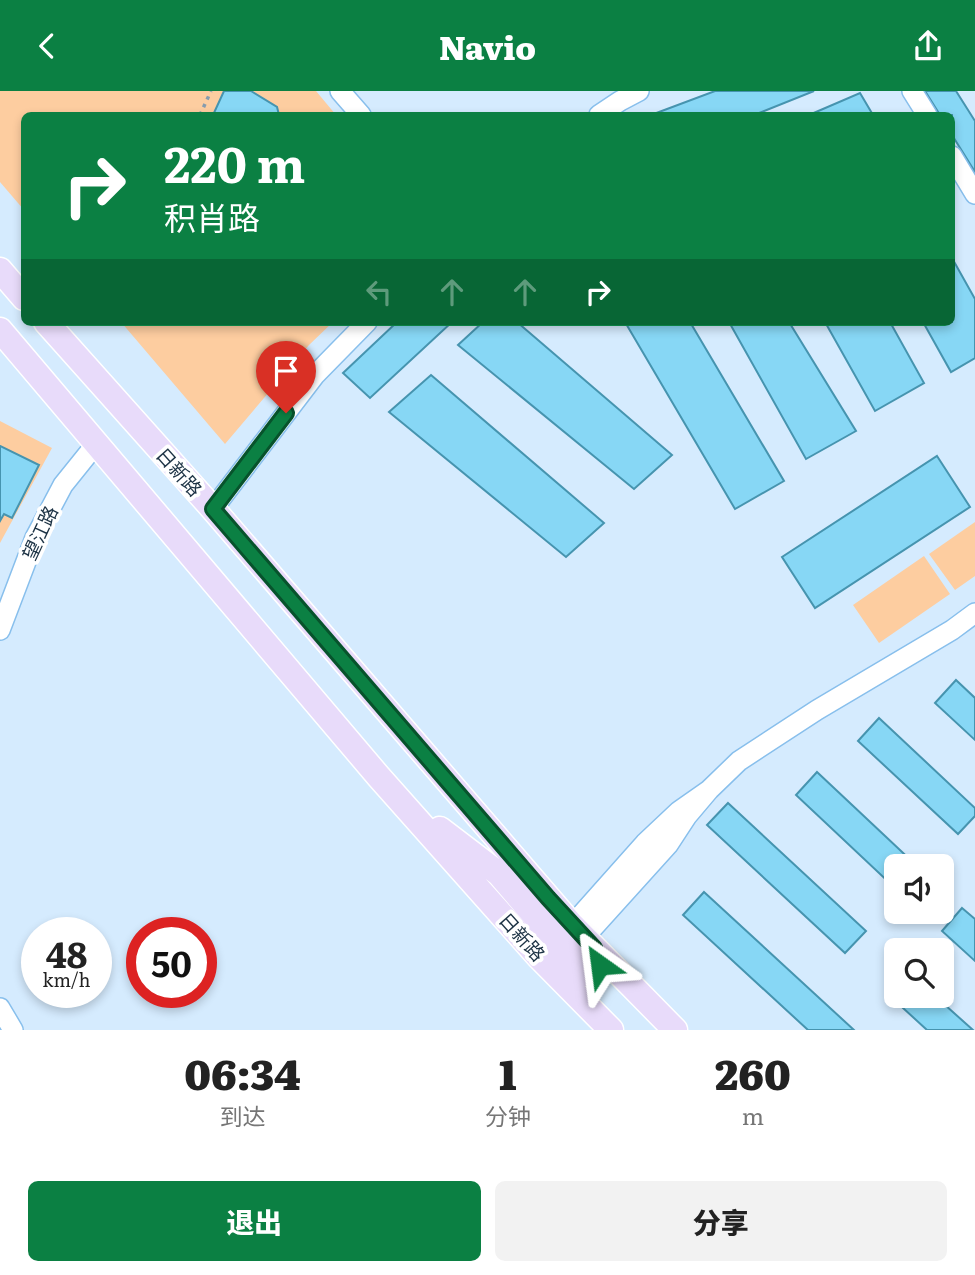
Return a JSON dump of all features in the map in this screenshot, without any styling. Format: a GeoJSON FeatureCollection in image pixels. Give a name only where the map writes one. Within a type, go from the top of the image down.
{"type":"FeatureCollection","features":[{"type":"Feature","properties":{"kind":"main road"},"geometry":{"type":"LineString","coordinates":[[2,273],[21,295]]}},
{"type":"Feature","properties":{"kind":"main road","name":"日新路"},"geometry":{"type":"LineString","coordinates":[[50,326],[213,509],[584,937],[675,1030]]}},
{"type":"Feature","properties":{"kind":"main road","name":"日新路"},"geometry":{"type":"LineString","coordinates":[[0,330],[393,793],[539,957],[611,1030]]}},
{"type":"Feature","properties":{"kind":"main road"},"geometry":{"type":"LineString","coordinates":[[393,793],[499,874],[582,971],[590,976],[600,969],[599,961],[584,937]]}},
{"type":"Feature","properties":{"kind":"street"},"geometry":{"type":"LineString","coordinates":[[340,91],[358,112]]}},
{"type":"Feature","properties":{"kind":"street"},"geometry":{"type":"LineString","coordinates":[[604,112],[639,91]]}},
{"type":"Feature","properties":{"kind":"street"},"geometry":{"type":"LineString","coordinates":[[912,91],[925,112]]}},
{"type":"Feature","properties":{"kind":"street"},"geometry":{"type":"LineString","coordinates":[[955,161],[975,194]]}},
{"type":"Feature","properties":{"kind":"street"},"geometry":{"type":"LineString","coordinates":[[213,509],[315,375],[364,326]]}},
{"type":"Feature","properties":{"kind":"street","name":"望江路"},"geometry":{"type":"LineString","coordinates":[[0,630],[41,528],[63,485],[96,444]]}},
{"type":"Feature","properties":{"kind":"street"},"geometry":{"type":"LineString","coordinates":[[584,937],[668,845],[709,790],[739,761],[817,710],[952,630],[975,613]]}},
{"type":"Feature","properties":{"kind":"street"},"geometry":{"type":"LineString","coordinates":[[0,1008],[13,1030]]}},
{"type":"Feature","properties":{"kind":"path"},"geometry":{"type":"LineString","coordinates":[[202,112],[211,91]]}},
{"type":"Feature","properties":{"kind":"shaded area"},"geometry":{"type":"Polygon","coordinates":[[[0,91],[316,91],[334,112],[21,112],[21,206],[0,182],[0,91]]]}},
{"type":"Feature","properties":{"kind":"shaded area"},"geometry":{"type":"Polygon","coordinates":[[[124,326],[329,326],[309,345],[225,444],[124,326]]]}},
{"type":"Feature","properties":{"kind":"shaded area"},"geometry":{"type":"Polygon","coordinates":[[[0,421],[52,448],[0,543],[0,421]]]}},
{"type":"Feature","properties":{"kind":"shaded area"},"geometry":{"type":"Polygon","coordinates":[[[975,522],[975,576],[955,590],[929,554],[975,522]]]}},
{"type":"Feature","properties":{"kind":"shaded area"},"geometry":{"type":"Polygon","coordinates":[[[924,556],[950,594],[879,643],[853,605],[924,556]]]}},
{"type":"Feature","properties":{"kind":"building"},"geometry":{"type":"Polygon","coordinates":[[[224,91],[251,91],[277,107],[278,112],[214,112],[224,91]]]}},
{"type":"Feature","properties":{"kind":"building"},"geometry":{"type":"Polygon","coordinates":[[[715,91],[814,91],[762,112],[659,112],[715,91]]]}},
{"type":"Feature","properties":{"kind":"building"},"geometry":{"type":"Polygon","coordinates":[[[925,91],[956,91],[975,121],[975,172],[955,140],[955,112],[938,112],[925,91]]]}},
{"type":"Feature","properties":{"kind":"building"},"geometry":{"type":"Polygon","coordinates":[[[860,93],[871,112],[816,112],[860,93]]]}},
{"type":"Feature","properties":{"kind":"building"},"geometry":{"type":"Polygon","coordinates":[[[955,263],[975,299],[975,358],[951,372],[925,326],[955,326],[955,263]]]}},
{"type":"Feature","properties":{"kind":"building"},"geometry":{"type":"Polygon","coordinates":[[[393,326],[448,326],[370,398],[343,373],[393,326]]]}},
{"type":"Feature","properties":{"kind":"building"},"geometry":{"type":"Polygon","coordinates":[[[479,326],[522,326],[672,455],[634,489],[458,345],[479,326]]]}},
{"type":"Feature","properties":{"kind":"building"},"geometry":{"type":"Polygon","coordinates":[[[627,326],[692,326],[784,481],[735,509],[627,326]]]}},
{"type":"Feature","properties":{"kind":"building"},"geometry":{"type":"Polygon","coordinates":[[[731,326],[791,326],[856,431],[806,459],[731,326]]]}},
{"type":"Feature","properties":{"kind":"building"},"geometry":{"type":"Polygon","coordinates":[[[827,326],[892,326],[924,383],[875,411],[827,326]]]}},
{"type":"Feature","properties":{"kind":"building"},"geometry":{"type":"Polygon","coordinates":[[[431,375],[604,523],[566,557],[389,412],[431,375]]]}},
{"type":"Feature","properties":{"kind":"building"},"geometry":{"type":"Polygon","coordinates":[[[0,446],[39,465],[12,518],[4,514],[0,521],[0,446]]]}},
{"type":"Feature","properties":{"kind":"building"},"geometry":{"type":"Polygon","coordinates":[[[937,456],[970,507],[815,608],[782,557],[937,456]]]}},
{"type":"Feature","properties":{"kind":"building"},"geometry":{"type":"Polygon","coordinates":[[[956,680],[975,698],[975,740],[935,703],[956,680]]]}},
{"type":"Feature","properties":{"kind":"building"},"geometry":{"type":"Polygon","coordinates":[[[879,718],[975,808],[975,816],[958,834],[858,741],[879,718]]]}},
{"type":"Feature","properties":{"kind":"building"},"geometry":{"type":"Polygon","coordinates":[[[817,772],[904,854],[884,854],[884,878],[796,795],[817,772]]]}},
{"type":"Feature","properties":{"kind":"building"},"geometry":{"type":"Polygon","coordinates":[[[728,803],[866,931],[845,953],[707,825],[728,803]]]}},
{"type":"Feature","properties":{"kind":"building"},"geometry":{"type":"Polygon","coordinates":[[[704,892],[854,1030],[808,1030],[683,915],[704,892]]]}},
{"type":"Feature","properties":{"kind":"building"},"geometry":{"type":"Polygon","coordinates":[[[962,908],[975,919],[975,961],[954,942],[954,938],[950,938],[942,931],[948,924],[954,924],[954,917],[962,908]]]}},
{"type":"Feature","properties":{"kind":"building"},"geometry":{"type":"Polygon","coordinates":[[[903,1008],[948,1008],[973,1030],[927,1030],[903,1008]]]}},
{"type":"Feature","properties":{"kind":"route"},"geometry":{"type":"LineString","coordinates":[[286,413],[213,509],[594,948],[600,965]]}}]}
